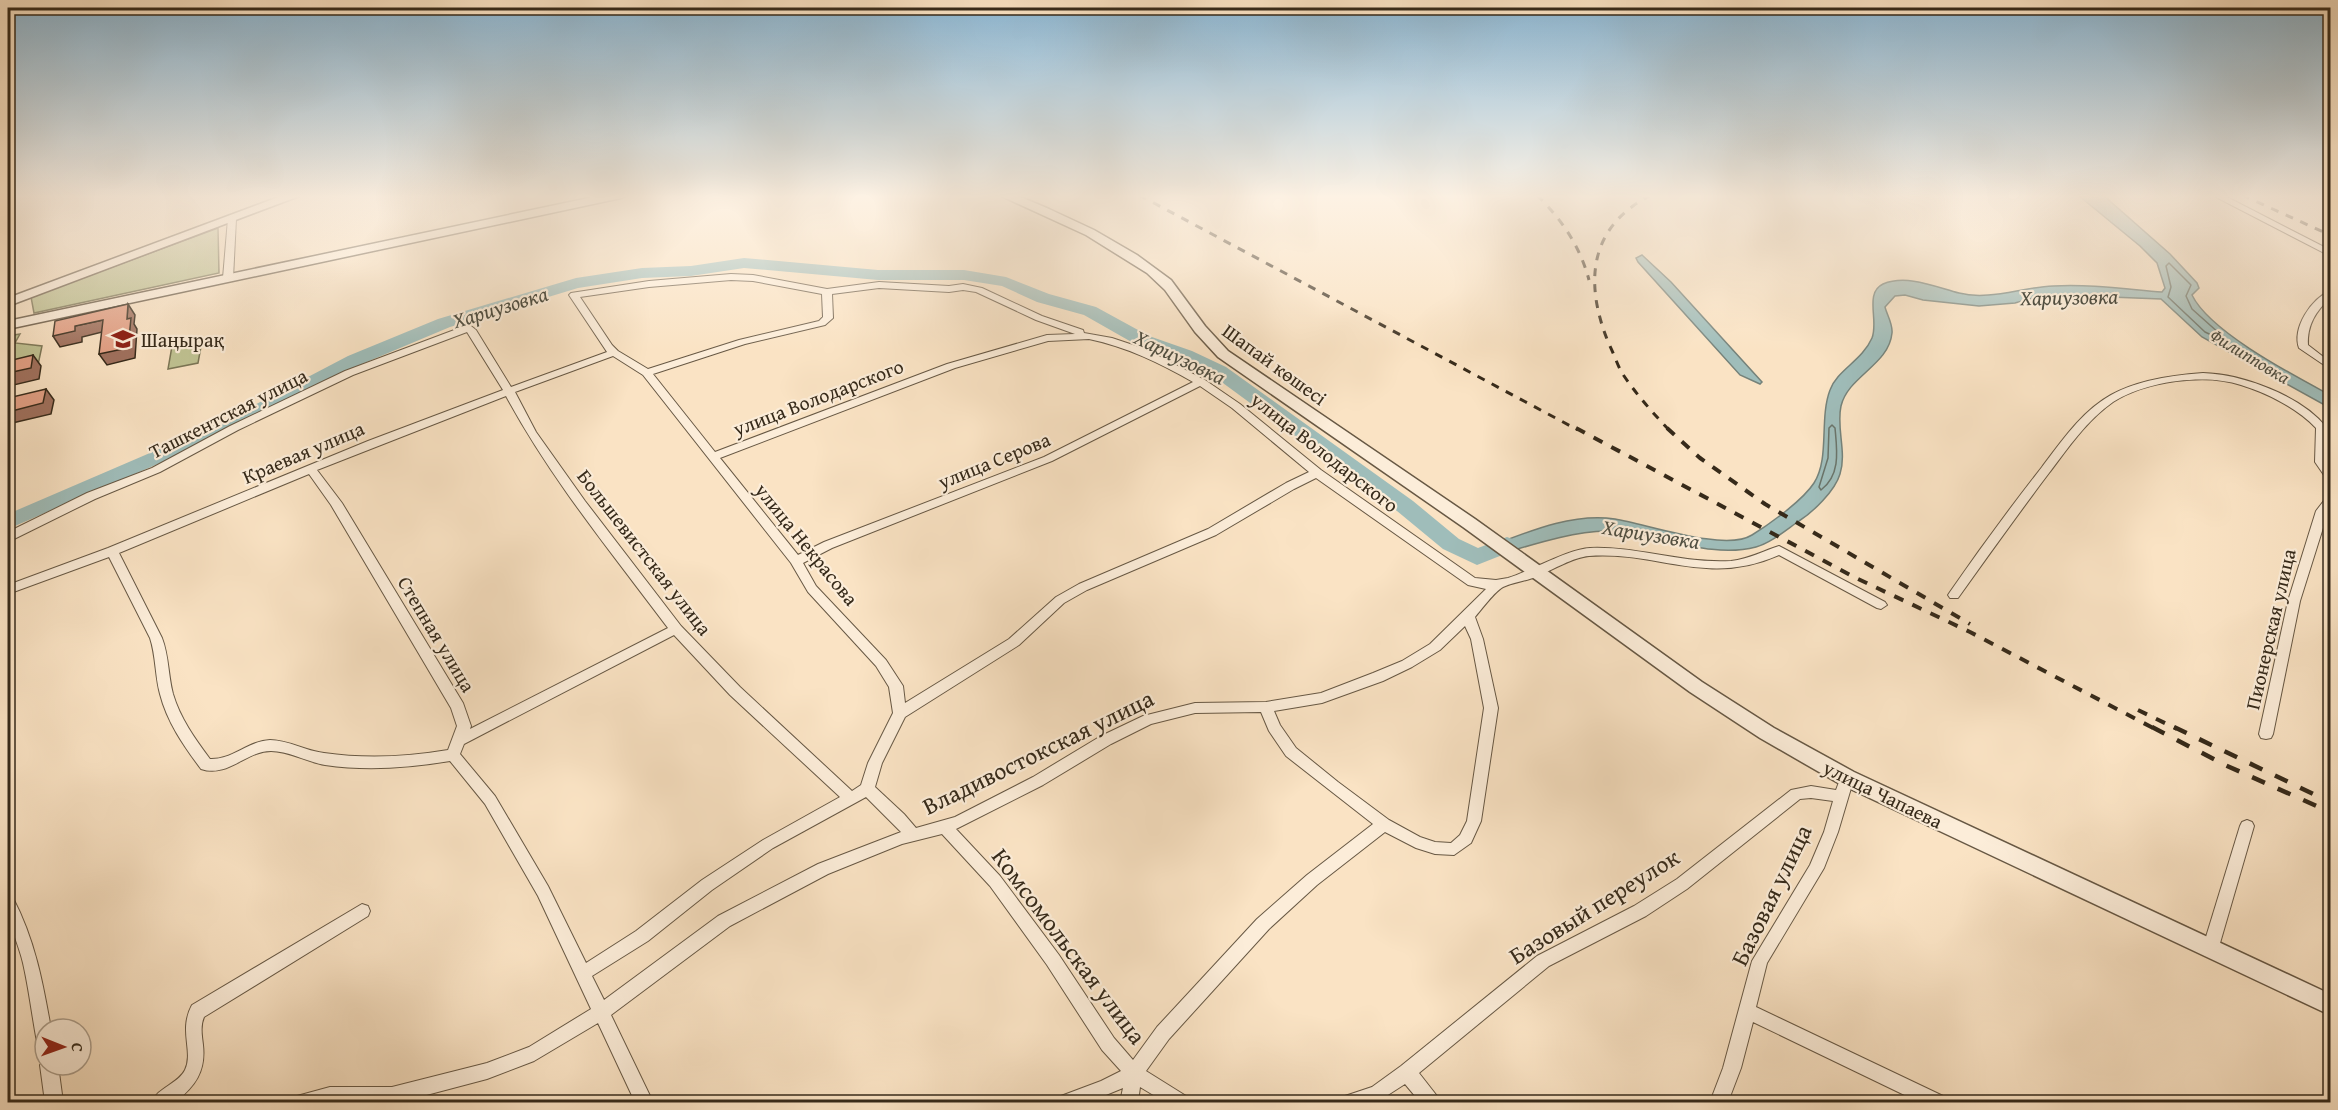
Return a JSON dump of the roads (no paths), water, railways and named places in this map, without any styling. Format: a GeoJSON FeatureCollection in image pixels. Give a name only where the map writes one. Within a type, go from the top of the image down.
{"type":"FeatureCollection","features":[{"type":"Feature","properties":{"kind":"street"},"geometry":{"type":"LineString","coordinates":[[8,302],[157,247]]}},
{"type":"Feature","properties":{"kind":"street"},"geometry":{"type":"LineString","coordinates":[[228,278],[230,247]]}},
{"type":"Feature","properties":{"kind":"street"},"geometry":{"type":"LineString","coordinates":[[8,325],[376,247]]}},
{"type":"Feature","properties":{"kind":"street","name":"Шапай көшесі"},"geometry":{"type":"LineString","coordinates":[[1112,247],[1145,266],[1166,283],[1205,336],[1223,354],[1469,523]]}},
{"type":"Feature","properties":{"kind":"street","name":"улица Некрасова"},"geometry":{"type":"LineString","coordinates":[[827,292],[753,278],[731,277],[649,284],[574,295],[614,354],[647,373],[796,561],[812,589],[882,663],[896,686],[900,713]]}},
{"type":"Feature","properties":{"kind":"street"},"geometry":{"type":"LineString","coordinates":[[647,373],[751,339],[822,323],[828,318],[827,292],[879,285],[949,290],[963,287],[979,290],[1028,314],[1089,336]]}},
{"type":"Feature","properties":{"kind":"street"},"geometry":{"type":"LineString","coordinates":[[2331,294],[2314,308],[2301,333],[2303,346],[2331,366]]}},
{"type":"Feature","properties":{"kind":"street"},"geometry":{"type":"LineString","coordinates":[[8,313],[72,311]]}},
{"type":"Feature","properties":{"kind":"street","name":"Большевистская улица"},"geometry":{"type":"LineString","coordinates":[[468,328],[510,391],[531,432],[676,629],[735,692],[851,799]]}},
{"type":"Feature","properties":{"kind":"street","name":"Ташкентская улица"},"geometry":{"type":"LineString","coordinates":[[8,537],[91,496],[156,470],[234,428],[349,373],[468,328]]}},
{"type":"Feature","properties":{"kind":"street","name":"улица Володарского"},"geometry":{"type":"LineString","coordinates":[[712,457],[951,366],[1047,338],[1089,336],[1109,340],[1157,358],[1201,382],[1244,412],[1317,472],[1472,582],[1482,585],[1498,584],[1538,572],[1588,552],[1714,567],[1746,564],[1766,558],[1779,550],[1881,605]]}},
{"type":"Feature","properties":{"kind":"street","name":"Краевая улица"},"geometry":{"type":"LineString","coordinates":[[8,590],[112,551],[372,443],[599,357],[614,354]]}},
{"type":"Feature","properties":{"kind":"street"},"geometry":{"type":"LineString","coordinates":[[1954,595],[1998,531],[2081,426],[2107,401],[2131,390],[2169,380],[2200,376],[2223,376],[2246,381],[2304,412],[2317,422],[2321,427],[2321,462],[2331,475]]}},
{"type":"Feature","properties":{"kind":"street","name":"улица Серова"},"geometry":{"type":"LineString","coordinates":[[796,561],[828,545],[1048,459],[1201,382]]}},
{"type":"Feature","properties":{"kind":"street","name":"Степная улица"},"geometry":{"type":"LineString","coordinates":[[311,469],[336,503],[458,707],[464,726],[461,740]]}},
{"type":"Feature","properties":{"kind":"street"},"geometry":{"type":"LineString","coordinates":[[583,973],[642,936],[707,885],[768,844],[867,789],[875,763],[900,713],[1014,642],[1060,600],[1083,587],[1212,532],[1317,472]]}},
{"type":"Feature","properties":{"kind":"street","name":"Пионерская улица"},"geometry":{"type":"LineString","coordinates":[[2266,734],[2294,601],[2322,511],[2331,501]]}},
{"type":"Feature","properties":{"kind":"street","name":"улица Чапаева"},"geometry":{"type":"LineString","coordinates":[[1469,523],[1696,687],[1767,733],[1843,787],[2331,1005]]}},
{"type":"Feature","properties":{"kind":"street"},"geometry":{"type":"LineString","coordinates":[[112,551],[122,577],[157,639],[166,692],[178,726],[206,765],[219,766],[264,746],[279,746],[304,755],[334,760],[432,759],[453,754],[461,740],[676,629]]}},
{"type":"Feature","properties":{"kind":"street","name":"Владивостокская улица"},"geometry":{"type":"LineString","coordinates":[[303,1102],[330,1096],[392,1099],[487,1071],[515,1060],[571,1032],[600,1013],[724,921],[823,869],[913,835],[945,827],[1038,781],[1106,740],[1148,720],[1194,708],[1266,707],[1322,698],[1407,664],[1435,647],[1498,584]]}},
{"type":"Feature","properties":{"kind":"street"},"geometry":{"type":"LineString","coordinates":[[1266,707],[1274,727],[1291,752],[1384,824],[1416,842],[1435,848],[1454,849],[1466,839],[1474,821],[1491,708],[1477,639],[1468,616]]}},
{"type":"Feature","properties":{"kind":"street"},"geometry":{"type":"LineString","coordinates":[[453,754],[490,800],[543,891],[644,1102]]}},
{"type":"Feature","properties":{"kind":"street","name":"Базовая улица"},"geometry":{"type":"LineString","coordinates":[[1719,1102],[1732,1068],[1760,961],[1816,868],[1831,832],[1843,787]]}},
{"type":"Feature","properties":{"kind":"street","name":"Базовый переулок"},"geometry":{"type":"LineString","coordinates":[[1351,1102],[1377,1094],[1407,1072],[1543,961],[1640,911],[1673,890],[1796,794],[1843,787]]}},
{"type":"Feature","properties":{"kind":"street"},"geometry":{"type":"LineString","coordinates":[[867,789],[899,818],[913,835]]}},
{"type":"Feature","properties":{"kind":"street"},"geometry":{"type":"LineString","coordinates":[[1067,1102],[1105,1088],[1134,1073],[1164,1033],[1263,924],[1312,880],[1384,824]]}},
{"type":"Feature","properties":{"kind":"street"},"geometry":{"type":"LineString","coordinates":[[2210,950],[2247,826]]}},
{"type":"Feature","properties":{"kind":"street","name":"Комсомольская улица"},"geometry":{"type":"LineString","coordinates":[[945,827],[994,881],[1053,960],[1108,1044],[1134,1073],[1129,1102]]}},
{"type":"Feature","properties":{"kind":"street"},"geometry":{"type":"LineString","coordinates":[[8,903],[21,926],[35,970],[42,1017]]}},
{"type":"Feature","properties":{"kind":"street"},"geometry":{"type":"LineString","coordinates":[[161,1102],[180,1089],[192,1076],[197,1065],[193,1029],[194,1017],[198,1011],[362,912]]}},
{"type":"Feature","properties":{"kind":"street"},"geometry":{"type":"LineString","coordinates":[[1746,1010],[1937,1102]]}},
{"type":"Feature","properties":{"kind":"street"},"geometry":{"type":"LineString","coordinates":[[1407,1072],[1431,1102]]}},
{"type":"Feature","properties":{"kind":"street"},"geometry":{"type":"LineString","coordinates":[[1134,1073],[1180,1102]]}},
{"type":"Feature","properties":{"kind":"street"},"geometry":{"type":"LineString","coordinates":[[51,1077],[54,1102]]}},
{"type":"Feature","properties":{"kind":"water","name":"Филипповка"},"geometry":{"type":"Polygon","coordinates":[[[2141,247],[2162,247],[2197,283],[2199,288],[2192,295],[2216,323],[2254,351],[2330,395],[2330,408],[2202,337],[2161,299],[2059,295],[2040,296],[2015,303],[1979,306],[1923,300],[1905,295],[1895,296],[1885,307],[1892,330],[1889,344],[1884,354],[1852,386],[1841,406],[1842,466],[1837,481],[1817,507],[1773,539],[1756,547],[1719,550],[1644,535],[1607,531],[1560,537],[1483,559],[1475,552],[1544,527],[1579,519],[1615,519],[1705,539],[1740,539],[1752,535],[1794,504],[1814,483],[1822,462],[1825,413],[1830,390],[1833,383],[1862,353],[1872,338],[1874,331],[1873,301],[1877,288],[1892,281],[1902,280],[1970,295],[2067,286],[2162,292],[2165,288],[2157,263],[2141,247]]]}},
{"type":"Feature","properties":{"kind":"water"},"geometry":{"type":"Polygon","coordinates":[[[1642,255],[1671,282],[1762,382],[1760,384],[1740,375],[1638,262],[1636,258],[1642,255]]]}},
{"type":"Feature","properties":{"kind":"waterway","name":"Хариузовка"},"geometry":{"type":"LineString","coordinates":[[8,522],[229,426],[355,360],[444,323],[576,283],[642,273],[691,271],[744,263],[878,275],[964,275],[1006,282],[1043,298],[1090,311],[1142,340],[1185,355],[1219,371],[1405,506],[1451,544],[1477,557],[1507,545]]}},
{"type":"Feature","properties":{"kind":"railway"},"geometry":{"type":"LineString","coordinates":[[1236,247],[1578,430]]}},
{"type":"Feature","properties":{"kind":"railway"},"geometry":{"type":"LineString","coordinates":[[1576,247],[1589,280]]}},
{"type":"Feature","properties":{"kind":"railway"},"geometry":{"type":"LineString","coordinates":[[1601,247],[1595,279],[1596,300],[1609,344],[1622,373],[1644,403],[1668,429]]}},
{"type":"Feature","properties":{"kind":"railway"},"geometry":{"type":"LineString","coordinates":[[1576,428],[1854,577],[1970,632],[2155,729]]}},
{"type":"Feature","properties":{"kind":"railway"},"geometry":{"type":"LineString","coordinates":[[1668,429],[1700,458],[1765,504],[1970,624]]}},
{"type":"Feature","properties":{"kind":"railway"},"geometry":{"type":"LineString","coordinates":[[2138,710],[2177,729]]}},
{"type":"Feature","properties":{"kind":"railway"},"geometry":{"type":"LineString","coordinates":[[2152,727],[2225,765],[2330,812]]}},
{"type":"Feature","properties":{"kind":"railway"},"geometry":{"type":"LineString","coordinates":[[2174,727],[2330,802]]}},
{"type":"Feature","properties":{"kind":"place","name":"Шаңырақ"},"geometry":{"type":"Point","coordinates":[123,339]}}]}
